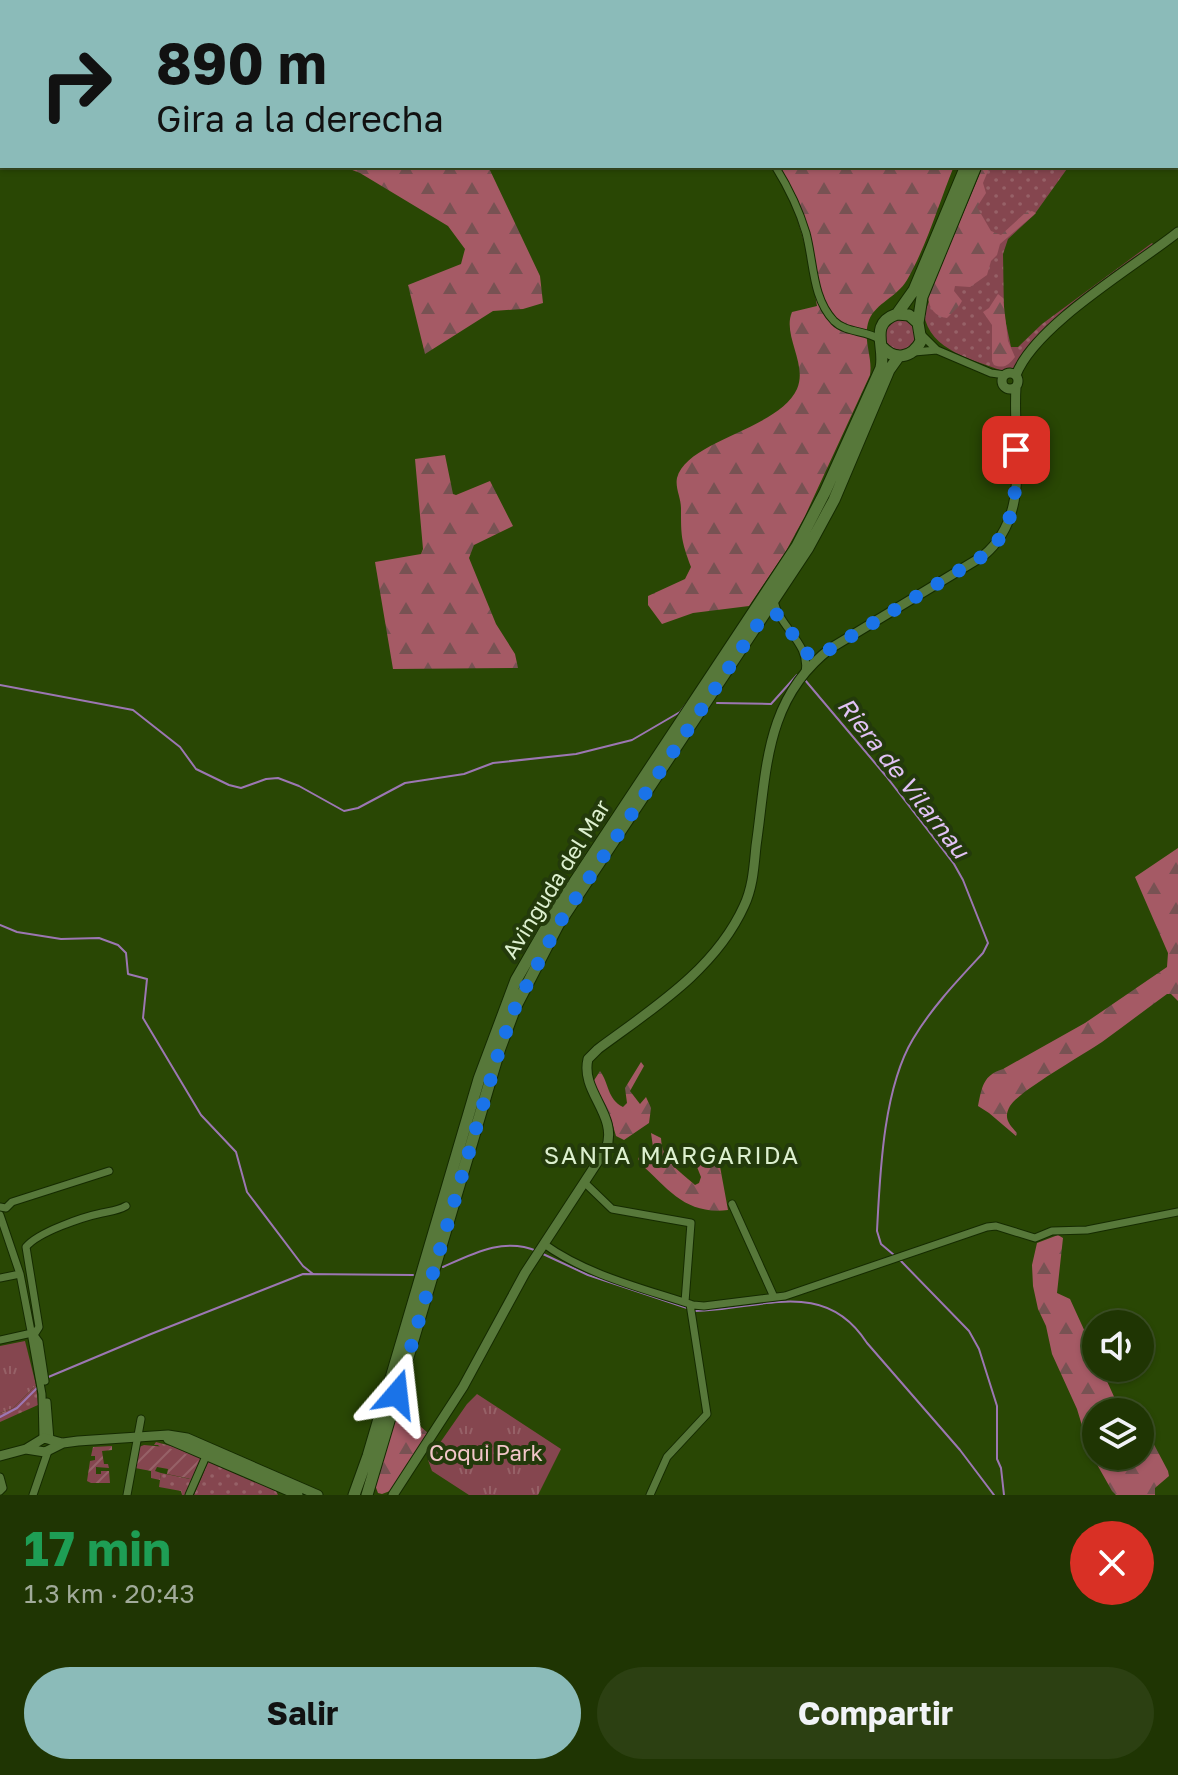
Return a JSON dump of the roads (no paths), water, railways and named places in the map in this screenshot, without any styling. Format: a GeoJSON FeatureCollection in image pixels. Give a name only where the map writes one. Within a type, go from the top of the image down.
{"type":"FeatureCollection","features":[{"type":"Feature","properties":{"kind":"main road"},"geometry":{"type":"LineString","coordinates":[[965,168],[914,290],[897,314],[882,323],[880,343],[893,355],[914,352],[918,347],[922,297],[975,168]]}},
{"type":"Feature","properties":{"kind":"main road"},"geometry":{"type":"LineString","coordinates":[[897,314],[909,315],[920,329]]}},
{"type":"Feature","properties":{"kind":"main road","name":"Avinguda del Mar"},"geometry":{"type":"LineString","coordinates":[[366,1480],[479,1079],[516,980],[558,907],[797,546],[881,368],[880,343]]}},
{"type":"Feature","properties":{"kind":"main road","name":"Avinguda del Mar"},"geometry":{"type":"LineString","coordinates":[[366,1480],[495,1063],[515,1008],[558,925],[808,548],[834,500],[889,370],[899,356]]}},
{"type":"Feature","properties":{"kind":"main road"},"geometry":{"type":"LineString","coordinates":[[354,1495],[366,1480]]}},
{"type":"Feature","properties":{"kind":"main road"},"geometry":{"type":"LineString","coordinates":[[366,1480],[367,1495]]}},
{"type":"Feature","properties":{"kind":"street"},"geometry":{"type":"LineString","coordinates":[[776,168],[805,230],[820,302],[835,323],[880,343]]}},
{"type":"Feature","properties":{"kind":"street"},"geometry":{"type":"LineString","coordinates":[[1016,387],[1006,389],[1007,377],[1042,335],[1178,232]]}},
{"type":"Feature","properties":{"kind":"street"},"geometry":{"type":"LineString","coordinates":[[861,332],[882,323]]}},
{"type":"Feature","properties":{"kind":"street"},"geometry":{"type":"LineString","coordinates":[[393,1495],[463,1387],[534,1258],[609,1140],[607,1117],[588,1080],[588,1059],[689,980],[740,914],[752,879],[775,724],[788,693],[821,656],[976,561],[992,549],[1003,535],[1014,503],[1016,387],[1019,380],[991,373],[937,350],[920,329]]}},
{"type":"Feature","properties":{"kind":"street"},"geometry":{"type":"LineString","coordinates":[[914,352],[937,350]]}},
{"type":"Feature","properties":{"kind":"street"},"geometry":{"type":"LineString","coordinates":[[774,600],[779,615],[806,653],[821,656]]}},
{"type":"Feature","properties":{"kind":"street"},"geometry":{"type":"LineString","coordinates":[[760,621],[770,613],[779,615]]}},
{"type":"Feature","properties":{"kind":"street"},"geometry":{"type":"LineString","coordinates":[[805,672],[806,653]]}},
{"type":"Feature","properties":{"kind":"street"},"geometry":{"type":"LineString","coordinates":[[33,1495],[46,1444],[39,1342],[32,1336],[20,1274],[1,1210],[12,1202],[109,1171]]}},
{"type":"Feature","properties":{"kind":"street"},"geometry":{"type":"LineString","coordinates":[[584,1182],[612,1209],[691,1223],[688,1303],[707,1414],[667,1457],[651,1493]]}},
{"type":"Feature","properties":{"kind":"street"},"geometry":{"type":"LineString","coordinates":[[732,1204],[774,1297]]}},
{"type":"Feature","properties":{"kind":"street"},"geometry":{"type":"LineString","coordinates":[[0,1340],[32,1336],[39,1327],[25,1253],[28,1243],[77,1221],[104,1212],[116,1212],[126,1206]]}},
{"type":"Feature","properties":{"kind":"street"},"geometry":{"type":"LineString","coordinates":[[543,1245],[566,1260],[590,1270],[704,1306],[799,1292],[987,1227],[996,1226],[1035,1238],[1052,1231],[1087,1230],[1178,1212]]}},
{"type":"Feature","properties":{"kind":"street"},"geometry":{"type":"LineString","coordinates":[[0,1278],[20,1274]]}},
{"type":"Feature","properties":{"kind":"street"},"geometry":{"type":"LineString","coordinates":[[43,1381],[46,1444]]}},
{"type":"Feature","properties":{"kind":"street"},"geometry":{"type":"LineString","coordinates":[[128,1495],[141,1419]]}},
{"type":"Feature","properties":{"kind":"street"},"geometry":{"type":"LineString","coordinates":[[0,1456],[46,1444],[157,1436],[187,1438],[318,1495]]}},
{"type":"Feature","properties":{"kind":"street"},"geometry":{"type":"LineString","coordinates":[[157,1436],[207,1454],[298,1495]]}},
{"type":"Feature","properties":{"kind":"street"},"geometry":{"type":"LineString","coordinates":[[189,1495],[207,1454]]}},
{"type":"Feature","properties":{"kind":"street"},"geometry":{"type":"LineString","coordinates":[[0,1477],[3,1488],[0,1491]]}},
{"type":"Feature","properties":{"kind":"waterway","name":"Riera de Vilarnau"},"geometry":{"type":"LineString","coordinates":[[717,703],[771,704],[797,675]]}},
{"type":"Feature","properties":{"kind":"waterway","name":"Riera de Vilarnau"},"geometry":{"type":"LineString","coordinates":[[805,680],[886,776],[954,864],[988,943],[983,953],[920,1027],[895,1082],[885,1132],[877,1231],[881,1244],[894,1255]]}},
{"type":"Feature","properties":{"kind":"waterway"},"geometry":{"type":"LineString","coordinates":[[0,685],[133,710],[180,747],[196,769],[229,785],[241,788],[278,778],[344,811],[358,808],[405,783],[464,774],[493,763],[576,754],[632,740],[680,712],[693,695]]}},
{"type":"Feature","properties":{"kind":"waterway"},"geometry":{"type":"LineString","coordinates":[[0,925],[17,932],[61,939],[99,938],[118,945],[126,953],[128,974],[147,979],[143,1018],[201,1115],[236,1152],[247,1192],[303,1266],[313,1274]]}},
{"type":"Feature","properties":{"kind":"waterway"},"geometry":{"type":"LineString","coordinates":[[443,1267],[489,1248],[513,1246],[537,1251]]}},
{"type":"Feature","properties":{"kind":"waterway"},"geometry":{"type":"LineString","coordinates":[[543,1254],[588,1275],[687,1308]]}},
{"type":"Feature","properties":{"kind":"waterway","name":"Riera de Vilarnau"},"geometry":{"type":"LineString","coordinates":[[899,1259],[969,1331],[979,1349],[997,1406],[997,1459],[1004,1495]]}},
{"type":"Feature","properties":{"kind":"waterway"},"geometry":{"type":"LineString","coordinates":[[46,1378],[303,1274],[413,1275]]}},
{"type":"Feature","properties":{"kind":"waterway"},"geometry":{"type":"LineString","coordinates":[[695,1311],[789,1302],[811,1303],[831,1310],[850,1322],[960,1450],[994,1495]]}},
{"type":"Feature","properties":{"kind":"waterway"},"geometry":{"type":"LineString","coordinates":[[0,1417],[17,1408],[39,1386]]}},
{"type":"Feature","properties":{"kind":"district","name":"SANTA MARGARIDA"},"geometry":{"type":"Point","coordinates":[672,1156]}},
{"type":"Feature","properties":{"kind":"park label","name":"Coqui Park"},"geometry":{"type":"Point","coordinates":[486,1453]}}]}
